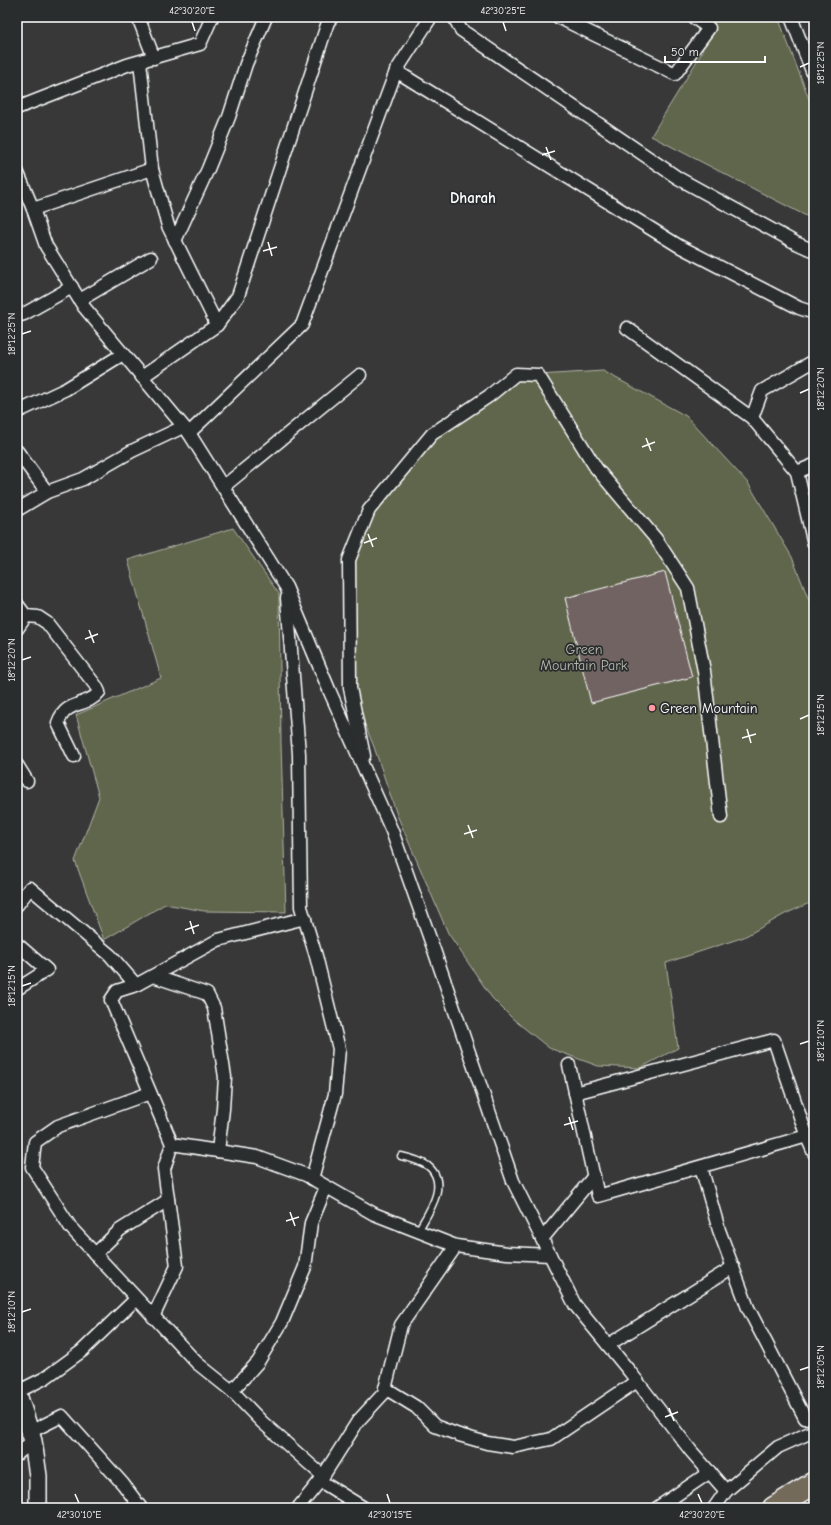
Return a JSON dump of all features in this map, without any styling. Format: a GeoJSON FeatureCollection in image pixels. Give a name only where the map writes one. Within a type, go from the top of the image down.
{"type":"FeatureCollection","features":[{"type":"Feature","properties":{"kind":"highway"},"geometry":{"type":"LineString","coordinates":[[774,1508],[814,1483]]}},
{"type":"Feature","properties":{"kind":"street"},"geometry":{"type":"LineString","coordinates":[[138,17],[154,58]]}},
{"type":"Feature","properties":{"kind":"street"},"geometry":{"type":"LineString","coordinates":[[17,108],[127,65],[200,44],[212,17]]}},
{"type":"Feature","properties":{"kind":"street"},"geometry":{"type":"LineString","coordinates":[[175,242],[208,169],[229,117],[246,64],[266,17]]}},
{"type":"Feature","properties":{"kind":"street"},"geometry":{"type":"LineString","coordinates":[[142,377],[217,325],[238,296],[328,22],[332,17]]}},
{"type":"Feature","properties":{"kind":"street"},"geometry":{"type":"LineString","coordinates":[[17,510],[47,492],[83,479],[132,451],[186,430],[302,325],[396,71],[431,17]]}},
{"type":"Feature","properties":{"kind":"street"},"geometry":{"type":"LineString","coordinates":[[454,17],[461,30],[678,178],[796,243],[814,251]]}},
{"type":"Feature","properties":{"kind":"street"},"geometry":{"type":"LineString","coordinates":[[558,17],[675,74],[709,28],[693,17]]}},
{"type":"Feature","properties":{"kind":"street"},"geometry":{"type":"LineString","coordinates":[[791,17],[814,76]]}},
{"type":"Feature","properties":{"kind":"street"},"geometry":{"type":"LineString","coordinates":[[140,62],[152,169],[168,226],[217,325]]}},
{"type":"Feature","properties":{"kind":"street"},"geometry":{"type":"LineString","coordinates":[[396,71],[679,246],[799,308],[814,313]]}},
{"type":"Feature","properties":{"kind":"street"},"geometry":{"type":"LineString","coordinates":[[33,209],[152,169]]}},
{"type":"Feature","properties":{"kind":"street"},"geometry":{"type":"LineString","coordinates":[[17,171],[33,209],[46,246],[84,308],[186,430],[286,587],[330,692],[392,832],[429,935],[513,1181],[575,1305],[637,1381],[691,1451],[726,1491]]}},
{"type":"Feature","properties":{"kind":"street"},"geometry":{"type":"LineString","coordinates":[[80,300],[151,258]]}},
{"type":"Feature","properties":{"kind":"street"},"geometry":{"type":"LineString","coordinates":[[17,316],[24,314],[72,287]]}},
{"type":"Feature","properties":{"kind":"street"},"geometry":{"type":"LineString","coordinates":[[628,328],[752,418],[797,472],[814,544]]}},
{"type":"Feature","properties":{"kind":"street"},"geometry":{"type":"LineString","coordinates":[[17,412],[66,389],[123,354]]}},
{"type":"Feature","properties":{"kind":"street"},"geometry":{"type":"LineString","coordinates":[[752,418],[762,390],[814,361]]}},
{"type":"Feature","properties":{"kind":"street"},"geometry":{"type":"LineString","coordinates":[[369,780],[350,688],[349,560],[368,510],[432,434],[489,396],[516,374],[538,375],[596,468],[656,539],[688,588],[704,671],[721,817]]}},
{"type":"Feature","properties":{"kind":"street"},"geometry":{"type":"LineString","coordinates":[[223,487],[360,376]]}},
{"type":"Feature","properties":{"kind":"street"},"geometry":{"type":"LineString","coordinates":[[17,451],[47,492]]}},
{"type":"Feature","properties":{"kind":"street"},"geometry":{"type":"LineString","coordinates":[[797,472],[814,465]]}},
{"type":"Feature","properties":{"kind":"street"},"geometry":{"type":"LineString","coordinates":[[286,587],[299,754],[301,907],[339,1049],[335,1094],[312,1178]]}},
{"type":"Feature","properties":{"kind":"street"},"geometry":{"type":"LineString","coordinates":[[17,604],[26,616],[38,617],[47,623],[96,686],[99,692],[95,698],[69,708],[61,714],[58,723],[74,756]]}},
{"type":"Feature","properties":{"kind":"street"},"geometry":{"type":"LineString","coordinates":[[17,629],[26,616]]}},
{"type":"Feature","properties":{"kind":"street"},"geometry":{"type":"LineString","coordinates":[[17,765],[27,781]]}},
{"type":"Feature","properties":{"kind":"street"},"geometry":{"type":"LineString","coordinates":[[17,905],[30,888],[110,955],[136,985]]}},
{"type":"Feature","properties":{"kind":"street"},"geometry":{"type":"LineString","coordinates":[[153,1317],[177,1266],[164,1169],[172,1144],[111,1000],[117,991],[136,985],[218,940],[305,918]]}},
{"type":"Feature","properties":{"kind":"street"},"geometry":{"type":"LineString","coordinates":[[17,944],[47,970],[17,989]]}},
{"type":"Feature","properties":{"kind":"street"},"geometry":{"type":"LineString","coordinates":[[153,976],[207,994],[214,1008],[225,1077],[218,1151]]}},
{"type":"Feature","properties":{"kind":"street"},"geometry":{"type":"LineString","coordinates":[[575,1093],[774,1040],[810,1136],[814,1153]]}},
{"type":"Feature","properties":{"kind":"street"},"geometry":{"type":"LineString","coordinates":[[570,1065],[598,1196],[810,1136]]}},
{"type":"Feature","properties":{"kind":"street"},"geometry":{"type":"LineString","coordinates":[[150,1093],[58,1126],[35,1142],[32,1167],[71,1228],[197,1363],[232,1390],[262,1422],[322,1479],[364,1508]]}},
{"type":"Feature","properties":{"kind":"street"},"geometry":{"type":"LineString","coordinates":[[172,1144],[257,1157],[312,1178],[374,1214],[456,1246],[507,1253],[550,1255]]}},
{"type":"Feature","properties":{"kind":"street"},"geometry":{"type":"LineString","coordinates":[[701,1167],[719,1230],[748,1308],[810,1415],[814,1430],[778,1447],[726,1491],[714,1508]]}},
{"type":"Feature","properties":{"kind":"street"},"geometry":{"type":"LineString","coordinates":[[542,1239],[594,1176]]}},
{"type":"Feature","properties":{"kind":"street"},"geometry":{"type":"LineString","coordinates":[[232,1390],[258,1362],[282,1322],[306,1267],[311,1223],[326,1186]]}},
{"type":"Feature","properties":{"kind":"street"},"geometry":{"type":"LineString","coordinates":[[95,1254],[120,1230],[168,1200]]}},
{"type":"Feature","properties":{"kind":"street"},"geometry":{"type":"LineString","coordinates":[[298,1508],[322,1479],[358,1421],[384,1393],[401,1325],[456,1246]]}},
{"type":"Feature","properties":{"kind":"street"},"geometry":{"type":"LineString","coordinates":[[608,1345],[733,1267]]}},
{"type":"Feature","properties":{"kind":"street"},"geometry":{"type":"LineString","coordinates":[[38,1508],[38,1476],[31,1437],[17,1392],[45,1378],[82,1351],[136,1299]]}},
{"type":"Feature","properties":{"kind":"street"},"geometry":{"type":"LineString","coordinates":[[385,1388],[416,1408],[435,1426],[459,1436],[487,1443],[513,1447],[551,1439],[637,1381]]}},
{"type":"Feature","properties":{"kind":"street"},"geometry":{"type":"LineString","coordinates":[[17,1454],[31,1437],[62,1416],[123,1484],[141,1508]]}},
{"type":"Feature","properties":{"kind":"street"},"geometry":{"type":"LineString","coordinates":[[656,1508],[710,1472]]}},
{"type":"Feature","properties":{"kind":"lane"},"geometry":{"type":"LineString","coordinates":[[401,1156],[427,1165],[435,1173],[438,1184],[434,1204],[418,1231]]}},
{"type":"Feature","properties":{"kind":"green space"},"geometry":{"type":"Polygon","coordinates":[[[694,17],[778,17],[814,112],[814,220],[651,136],[703,51],[694,17]]]}},
{"type":"Feature","properties":{"kind":"green space","name":"Green Mountain Park"},"geometry":{"type":"Polygon","coordinates":[[[603,371],[686,416],[748,483],[792,557],[814,613],[814,901],[785,914],[744,937],[666,963],[678,1048],[640,1068],[598,1066],[549,1048],[513,1019],[492,998],[448,933],[397,815],[374,747],[350,688],[349,560],[369,510],[432,434],[516,374],[538,375],[603,371]]]}},
{"type":"Feature","properties":{"kind":"green space"},"geometry":{"type":"Polygon","coordinates":[[[233,528],[279,594],[281,743],[286,912],[204,911],[165,904],[104,940],[75,861],[99,797],[76,715],[161,678],[128,560],[233,528]]]}},
{"type":"Feature","properties":{"kind":"building"},"geometry":{"type":"Polygon","coordinates":[[[665,572],[692,677],[591,703],[565,598],[665,572]]]}},
{"type":"Feature","properties":{"kind":"place","name":"Green Mountain"},"geometry":{"type":"Point","coordinates":[652,708]}},
{"type":"Feature","properties":{"kind":"district","name":"Dharah"},"geometry":{"type":"Point","coordinates":[473,198]}}]}
